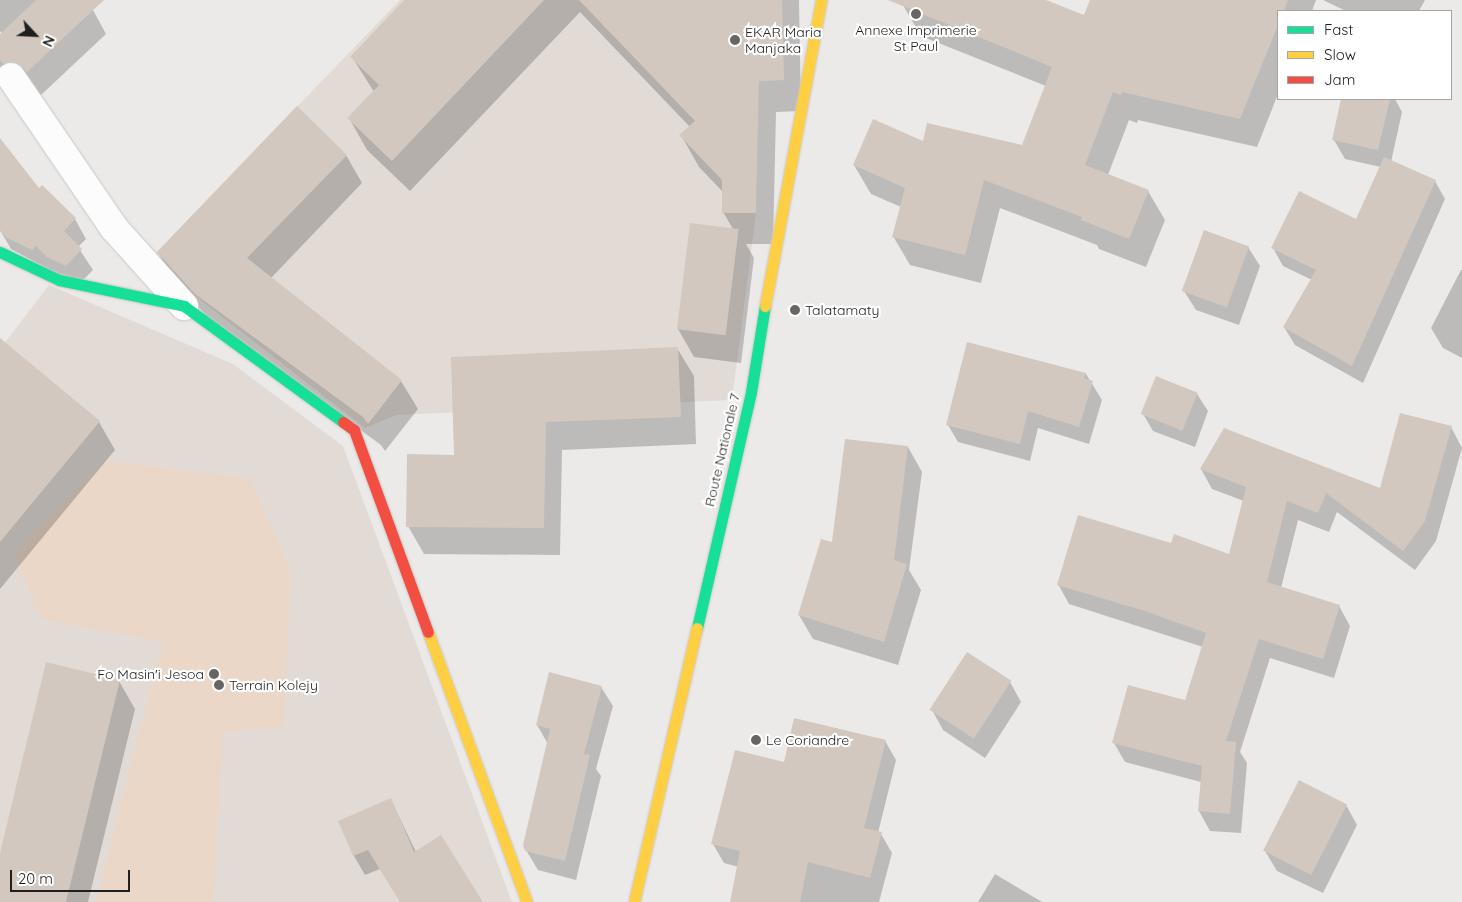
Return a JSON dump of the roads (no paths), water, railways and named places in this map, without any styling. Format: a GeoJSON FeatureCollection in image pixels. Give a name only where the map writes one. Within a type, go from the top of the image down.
{"type":"FeatureCollection","features":[{"type":"Feature","properties":{"kind":"main road","name":"Route Nationale 7"},"geometry":{"type":"LineString","coordinates":[[634,902],[751,392],[762,320],[821,0]]}},
{"type":"Feature","properties":{"kind":"main road"},"geometry":{"type":"LineString","coordinates":[[0,252],[59,280],[184,306],[354,430],[528,902]]}},
{"type":"Feature","properties":{"kind":"street"},"geometry":{"type":"LineString","coordinates":[[11,77],[114,228],[184,306]]}},
{"type":"Feature","properties":{"kind":"place","name":"Annexe Imprimerie St Paul"},"geometry":{"type":"Point","coordinates":[916,14]}},
{"type":"Feature","properties":{"kind":"place","name":"EKAR Maria Manjaka"},"geometry":{"type":"Point","coordinates":[735,40]}},
{"type":"Feature","properties":{"kind":"place","name":"Talatamaty"},"geometry":{"type":"Point","coordinates":[795,310]}},
{"type":"Feature","properties":{"kind":"place","name":"Fo Masin'i Jesoa"},"geometry":{"type":"Point","coordinates":[214,674]}},
{"type":"Feature","properties":{"kind":"place","name":"Terrain Kolejy"},"geometry":{"type":"Point","coordinates":[219,685]}},
{"type":"Feature","properties":{"kind":"place","name":"Le Coriandre"},"geometry":{"type":"Point","coordinates":[756,740]}}]}
